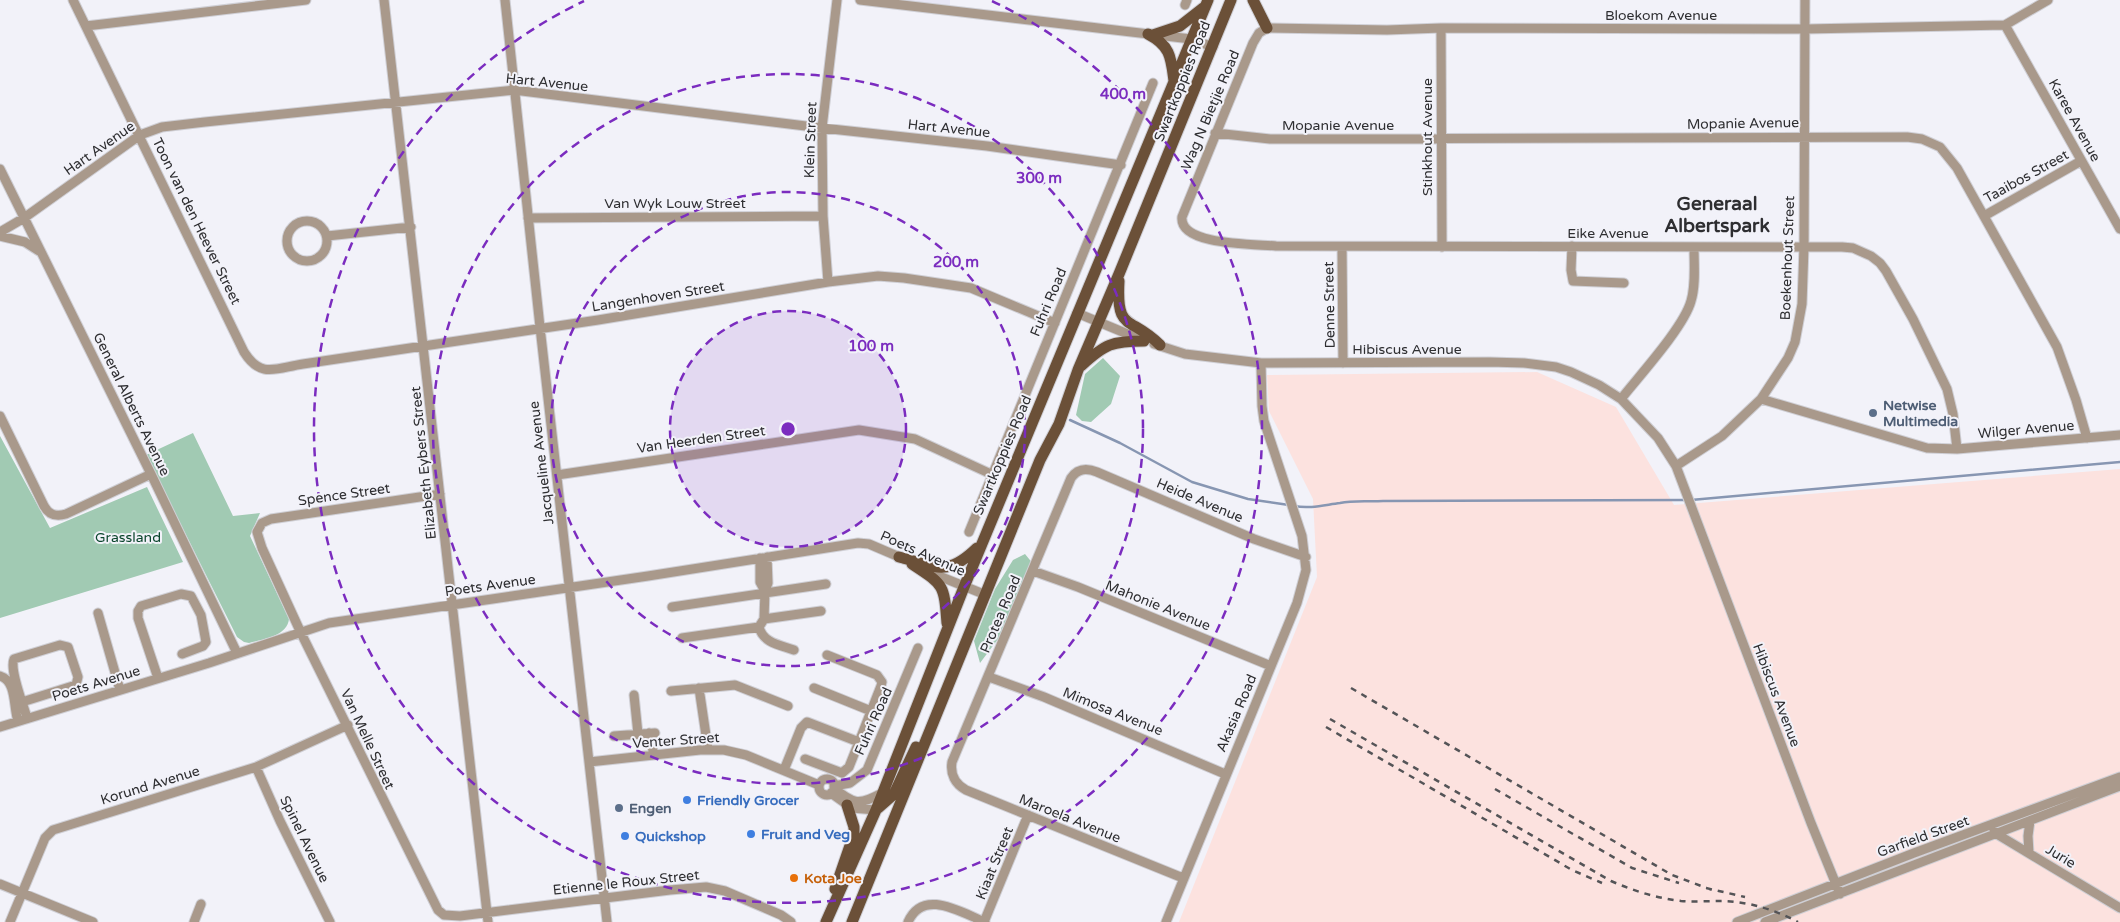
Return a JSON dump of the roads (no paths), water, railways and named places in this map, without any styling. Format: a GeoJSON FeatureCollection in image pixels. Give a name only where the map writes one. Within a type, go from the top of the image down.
{"type":"FeatureCollection","features":[{"type":"Feature","properties":{"kind":"main road","name":"Swartkoppies Road"},"geometry":{"type":"LineString","coordinates":[[852,922],[1040,460],[1059,424],[1078,370],[1231,0]]}},
{"type":"Feature","properties":{"kind":"main road"},"geometry":{"type":"LineString","coordinates":[[1253,0],[1267,28]]}},
{"type":"Feature","properties":{"kind":"main road","name":"Swartkoppies Road"},"geometry":{"type":"LineString","coordinates":[[825,922],[876,810],[964,587],[1207,3]]}},
{"type":"Feature","properties":{"kind":"main road"},"geometry":{"type":"LineString","coordinates":[[1151,34],[1180,26],[1197,14],[1207,3]]}},
{"type":"Feature","properties":{"kind":"main road"},"geometry":{"type":"LineString","coordinates":[[1151,34],[1168,50],[1175,83]]}},
{"type":"Feature","properties":{"kind":"main road"},"geometry":{"type":"LineString","coordinates":[[1119,274],[1118,303],[1121,314],[1125,320],[1148,334],[1160,345]]}},
{"type":"Feature","properties":{"kind":"main road"},"geometry":{"type":"LineString","coordinates":[[1078,370],[1096,354],[1114,342],[1144,341]]}},
{"type":"Feature","properties":{"kind":"main road"},"geometry":{"type":"LineString","coordinates":[[899,557],[949,568],[965,560],[982,544]]}},
{"type":"Feature","properties":{"kind":"main road"},"geometry":{"type":"LineString","coordinates":[[912,564],[939,583],[945,599],[948,628]]}},
{"type":"Feature","properties":{"kind":"main road"},"geometry":{"type":"LineString","coordinates":[[876,810],[894,794],[916,747],[930,730]]}},
{"type":"Feature","properties":{"kind":"main road"},"geometry":{"type":"LineString","coordinates":[[825,922],[854,834],[854,827],[846,801]]}},
{"type":"Feature","properties":{"kind":"street","name":"Toon van den Heever Street"},"geometry":{"type":"LineString","coordinates":[[73,0],[244,352],[252,363],[260,369]]}},
{"type":"Feature","properties":{"kind":"street"},"geometry":{"type":"LineString","coordinates":[[86,26],[306,0]]}},
{"type":"Feature","properties":{"kind":"street","name":"Elizabeth Eybers Street"},"geometry":{"type":"LineString","coordinates":[[384,0],[488,917]]}},
{"type":"Feature","properties":{"kind":"street","name":"Jacqueline Avenue"},"geometry":{"type":"LineString","coordinates":[[505,0],[540,327],[608,922]]}},
{"type":"Feature","properties":{"kind":"street","name":"Klein Street"},"geometry":{"type":"LineString","coordinates":[[828,282],[822,216],[822,128],[837,0]]}},
{"type":"Feature","properties":{"kind":"street"},"geometry":{"type":"LineString","coordinates":[[860,0],[1151,34],[1191,40],[1213,47]]}},
{"type":"Feature","properties":{"kind":"street"},"geometry":{"type":"LineString","coordinates":[[956,10],[957,0]]}},
{"type":"Feature","properties":{"kind":"street","name":"Boekenhout Street"},"geometry":{"type":"LineString","coordinates":[[1676,466],[1722,436],[1762,399],[1788,358],[1796,336],[1802,304],[1804,247],[1805,0]]}},
{"type":"Feature","properties":{"kind":"street","name":"Bloekom Avenue"},"geometry":{"type":"LineString","coordinates":[[1267,28],[1387,30],[1441,28],[1806,29],[2005,25],[2048,0]]}},
{"type":"Feature","properties":{"kind":"street","name":"Karee Avenue"},"geometry":{"type":"LineString","coordinates":[[2005,25],[2120,229]]}},
{"type":"Feature","properties":{"kind":"street","name":"Wag N Bietjie Road"},"geometry":{"type":"LineString","coordinates":[[1185,207],[1253,43],[1259,33],[1267,28]]}},
{"type":"Feature","properties":{"kind":"street","name":"Stinkhout Avenue"},"geometry":{"type":"LineString","coordinates":[[1441,28],[1440,139],[1442,246]]}},
{"type":"Feature","properties":{"kind":"street","name":"Fuhri Road"},"geometry":{"type":"LineString","coordinates":[[968,532],[1121,165],[1153,83]]}},
{"type":"Feature","properties":{"kind":"street","name":"Hart Avenue"},"geometry":{"type":"LineString","coordinates":[[0,232],[24,218],[140,135],[162,127],[514,90],[822,128],[988,146],[1121,165]]}},
{"type":"Feature","properties":{"kind":"street","name":"Mopanie Avenue"},"geometry":{"type":"LineString","coordinates":[[1215,132],[1270,139],[1804,136],[1907,137],[1932,142],[1946,152],[1957,168],[2057,347],[2088,438]]}},
{"type":"Feature","properties":{"kind":"street","name":"Taaibos Street"},"geometry":{"type":"LineString","coordinates":[[1984,216],[2082,161]]}},
{"type":"Feature","properties":{"kind":"street","name":"General Alberts Avenue"},"geometry":{"type":"LineString","coordinates":[[0,169],[151,474],[236,653]]}},
{"type":"Feature","properties":{"kind":"street","name":"Eike Avenue"},"geometry":{"type":"LineString","coordinates":[[1185,207],[1183,226],[1192,234],[1213,240],[1276,246],[1853,248],[1871,256],[1880,263],[1913,319],[1947,389],[1953,414],[1957,449]]}},
{"type":"Feature","properties":{"kind":"street","name":"Van Wyk Louw Street"},"geometry":{"type":"LineString","coordinates":[[528,218],[822,216]]}},
{"type":"Feature","properties":{"kind":"street"},"geometry":{"type":"LineString","coordinates":[[307,221],[320,225],[327,236],[327,242],[322,254],[312,260],[299,259],[294,255],[288,244],[288,237],[294,226],[307,221]]}},
{"type":"Feature","properties":{"kind":"street"},"geometry":{"type":"LineString","coordinates":[[327,236],[411,227]]}},
{"type":"Feature","properties":{"kind":"street"},"geometry":{"type":"LineString","coordinates":[[0,236],[25,242],[41,253]]}},
{"type":"Feature","properties":{"kind":"street"},"geometry":{"type":"LineString","coordinates":[[1572,246],[1571,270],[1573,281],[1624,283]]}},
{"type":"Feature","properties":{"kind":"street","name":"Denne Street"},"geometry":{"type":"LineString","coordinates":[[1342,247],[1343,363]]}},
{"type":"Feature","properties":{"kind":"street"},"geometry":{"type":"LineString","coordinates":[[1621,399],[1670,337],[1689,308],[1693,291],[1694,247]]}},
{"type":"Feature","properties":{"kind":"street","name":"Langenhoven Street"},"geometry":{"type":"LineString","coordinates":[[260,369],[598,320],[828,282],[888,276],[957,286],[987,294],[1055,323]]}},
{"type":"Feature","properties":{"kind":"street","name":"Hibiscus Avenue"},"geometry":{"type":"LineString","coordinates":[[1077,313],[1144,341],[1185,354],[1261,363],[1490,362],[1541,364],[1571,372],[1599,385],[1621,399],[1658,438],[1676,466],[1811,824],[1840,894]]}},
{"type":"Feature","properties":{"kind":"street","name":"Akasia Road"},"geometry":{"type":"LineString","coordinates":[[1166,922],[1225,774],[1297,603],[1306,570],[1306,557],[1294,510],[1264,421],[1261,363]]}},
{"type":"Feature","properties":{"kind":"street","name":"Wilger Avenue"},"geometry":{"type":"LineString","coordinates":[[1762,399],[1927,448],[1957,449],[2120,435]]}},
{"type":"Feature","properties":{"kind":"street"},"geometry":{"type":"LineString","coordinates":[[0,416],[44,506],[50,513],[56,516],[66,514],[151,474]]}},
{"type":"Feature","properties":{"kind":"street","name":"Van Heerden Street"},"geometry":{"type":"LineString","coordinates":[[557,475],[859,430],[915,440],[991,474]]}},
{"type":"Feature","properties":{"kind":"street","name":"Heide Avenue"},"geometry":{"type":"LineString","coordinates":[[1084,469],[1097,472],[1254,539],[1306,557]]}},
{"type":"Feature","properties":{"kind":"street","name":"Protea Road"},"geometry":{"type":"LineString","coordinates":[[953,776],[952,762],[1071,478],[1076,472],[1084,469]]}},
{"type":"Feature","properties":{"kind":"street","name":"Spence Street"},"geometry":{"type":"LineString","coordinates":[[258,530],[262,523],[271,519],[440,494]]}},
{"type":"Feature","properties":{"kind":"street","name":"Van Melle Street"},"geometry":{"type":"LineString","coordinates":[[258,530],[262,548],[301,634],[438,910],[444,916],[488,917]]}},
{"type":"Feature","properties":{"kind":"street","name":"Poets Avenue"},"geometry":{"type":"LineString","coordinates":[[0,727],[301,634],[329,623],[570,588],[862,542],[986,595]]}},
{"type":"Feature","properties":{"kind":"street"},"geometry":{"type":"LineString","coordinates":[[764,558],[768,583],[765,592],[764,619],[759,627],[761,635],[767,640],[794,650]]}},
{"type":"Feature","properties":{"kind":"street","name":"Mahonie Avenue"},"geometry":{"type":"LineString","coordinates":[[1033,571],[1271,666]]}},
{"type":"Feature","properties":{"kind":"street"},"geometry":{"type":"LineString","coordinates":[[672,607],[826,584]]}},
{"type":"Feature","properties":{"kind":"street"},"geometry":{"type":"LineString","coordinates":[[158,678],[138,618],[138,611],[141,606],[181,594],[191,596],[201,615],[206,636],[203,646],[182,654]]}},
{"type":"Feature","properties":{"kind":"street"},"geometry":{"type":"LineString","coordinates":[[764,619],[821,611]]}},
{"type":"Feature","properties":{"kind":"street"},"geometry":{"type":"LineString","coordinates":[[98,613],[120,690]]}},
{"type":"Feature","properties":{"kind":"street"},"geometry":{"type":"LineString","coordinates":[[682,638],[759,627]]}},
{"type":"Feature","properties":{"kind":"street"},"geometry":{"type":"LineString","coordinates":[[22,702],[76,685],[78,677],[68,647],[60,645],[14,659],[12,667],[22,702],[27,718]]}},
{"type":"Feature","properties":{"kind":"street","name":"Fuhri Road"},"geometry":{"type":"LineString","coordinates":[[833,789],[850,782],[867,770],[918,648]]}},
{"type":"Feature","properties":{"kind":"street"},"geometry":{"type":"LineString","coordinates":[[193,651],[198,666]]}},
{"type":"Feature","properties":{"kind":"street"},"geometry":{"type":"LineString","coordinates":[[805,759],[842,772],[849,767],[881,686],[880,678],[827,655]]}},
{"type":"Feature","properties":{"kind":"street"},"geometry":{"type":"LineString","coordinates":[[0,676],[4,677],[10,684],[18,722]]}},
{"type":"Feature","properties":{"kind":"street","name":"Mimosa Avenue"},"geometry":{"type":"LineString","coordinates":[[989,677],[1044,697],[1225,774]]}},
{"type":"Feature","properties":{"kind":"street"},"geometry":{"type":"LineString","coordinates":[[671,691],[739,686],[788,706]]}},
{"type":"Feature","properties":{"kind":"street"},"geometry":{"type":"LineString","coordinates":[[699,688],[708,749]]}},
{"type":"Feature","properties":{"kind":"street"},"geometry":{"type":"LineString","coordinates":[[814,688],[871,711]]}},
{"type":"Feature","properties":{"kind":"street"},"geometry":{"type":"LineString","coordinates":[[634,695],[638,734]]}},
{"type":"Feature","properties":{"kind":"street"},"geometry":{"type":"LineString","coordinates":[[784,770],[801,728],[808,722],[858,742]]}},
{"type":"Feature","properties":{"kind":"street","name":"Korund Avenue"},"geometry":{"type":"LineString","coordinates":[[10,922],[45,838],[53,830],[256,767],[348,726]]}},
{"type":"Feature","properties":{"kind":"street"},"geometry":{"type":"LineString","coordinates":[[614,736],[652,733],[654,755]]}},
{"type":"Feature","properties":{"kind":"street","name":"Venter Street"},"geometry":{"type":"LineString","coordinates":[[589,762],[708,749],[739,753],[784,770],[819,784],[821,793],[826,795],[833,789]]}},
{"type":"Feature","properties":{"kind":"street","name":"Spinel Avenue"},"geometry":{"type":"LineString","coordinates":[[256,767],[280,821],[330,922]]}},
{"type":"Feature","properties":{"kind":"street","name":"Maroela Avenue"},"geometry":{"type":"LineString","coordinates":[[953,776],[959,786],[966,790],[1184,878]]}},
{"type":"Feature","properties":{"kind":"street","name":"Garfield Street"},"geometry":{"type":"LineString","coordinates":[[1765,922],[1840,894],[2120,777]]}},
{"type":"Feature","properties":{"kind":"street"},"geometry":{"type":"LineString","coordinates":[[846,801],[850,782]]}},
{"type":"Feature","properties":{"kind":"street","name":"Garfield Street"},"geometry":{"type":"LineString","coordinates":[[1737,922],[1836,884],[1994,829],[2030,821],[2120,786]]}},
{"type":"Feature","properties":{"kind":"street"},"geometry":{"type":"LineString","coordinates":[[833,789],[852,808],[876,810]]}},
{"type":"Feature","properties":{"kind":"street"},"geometry":{"type":"LineString","coordinates":[[846,801],[857,803],[882,793]]}},
{"type":"Feature","properties":{"kind":"street","name":"Kiaat Street"},"geometry":{"type":"LineString","coordinates":[[985,922],[1028,815]]}},
{"type":"Feature","properties":{"kind":"street"},"geometry":{"type":"LineString","coordinates":[[2029,853],[2028,836],[2030,821]]}},
{"type":"Feature","properties":{"kind":"street","name":"Jurie"},"geometry":{"type":"LineString","coordinates":[[1994,829],[2029,853],[2120,908]]}},
{"type":"Feature","properties":{"kind":"street"},"geometry":{"type":"LineString","coordinates":[[0,884],[92,922]]}},
{"type":"Feature","properties":{"kind":"street","name":"Etienne le Roux Street"},"geometry":{"type":"LineString","coordinates":[[488,917],[605,898],[696,887],[714,888],[781,915],[791,922]]}},
{"type":"Feature","properties":{"kind":"street"},"geometry":{"type":"LineString","coordinates":[[908,922],[922,905],[932,903],[985,922]]}},
{"type":"Feature","properties":{"kind":"street"},"geometry":{"type":"LineString","coordinates":[[194,922],[201,904]]}},
{"type":"Feature","properties":{"kind":"street"},"geometry":{"type":"LineString","coordinates":[[916,910],[916,922]]}},
{"type":"Feature","properties":{"kind":"waterway"},"geometry":{"type":"LineString","coordinates":[[1070,420],[1120,443],[1192,482],[1248,499],[1289,505]]}},
{"type":"Feature","properties":{"kind":"waterway"},"geometry":{"type":"LineString","coordinates":[[1691,500],[2120,462]]}},
{"type":"Feature","properties":{"kind":"waterway"},"geometry":{"type":"LineString","coordinates":[[1294,506],[1311,507],[1356,501],[1685,500]]}},
{"type":"Feature","properties":{"kind":"railway"},"geometry":{"type":"LineString","coordinates":[[1351,688],[1672,875],[1712,890]]}},
{"type":"Feature","properties":{"kind":"railway"},"geometry":{"type":"LineString","coordinates":[[1330,719],[1611,881],[1645,894],[1672,900],[1724,901],[1753,905],[1771,910],[1798,922]]}},
{"type":"Feature","properties":{"kind":"railway"},"geometry":{"type":"LineString","coordinates":[[1326,727],[1572,870],[1602,883]]}},
{"type":"Feature","properties":{"kind":"railway"},"geometry":{"type":"LineString","coordinates":[[1495,789],[1632,868],[1679,883]]}},
{"type":"Feature","properties":{"kind":"railway"},"geometry":{"type":"LineString","coordinates":[[1706,888],[1745,897]]}},
{"type":"Feature","properties":{"kind":"place","name":"Netwise Multimedia"},"geometry":{"type":"Point","coordinates":[1873,413]}},
{"type":"Feature","properties":{"kind":"place","name":"Friendly Grocer"},"geometry":{"type":"Point","coordinates":[687,800]}},
{"type":"Feature","properties":{"kind":"place","name":"Engen"},"geometry":{"type":"Point","coordinates":[619,808]}},
{"type":"Feature","properties":{"kind":"place","name":"Fruit and Veg"},"geometry":{"type":"Point","coordinates":[751,834]}},
{"type":"Feature","properties":{"kind":"place","name":"Quickshop"},"geometry":{"type":"Point","coordinates":[625,836]}},
{"type":"Feature","properties":{"kind":"place","name":"Kota Joe"},"geometry":{"type":"Point","coordinates":[794,878]}},
{"type":"Feature","properties":{"kind":"district","name":"Generaal Albertspark"},"geometry":{"type":"Point","coordinates":[1717,214]}},
{"type":"Feature","properties":{"kind":"park label","name":"Grassland"},"geometry":{"type":"Point","coordinates":[128,537]}}]}
